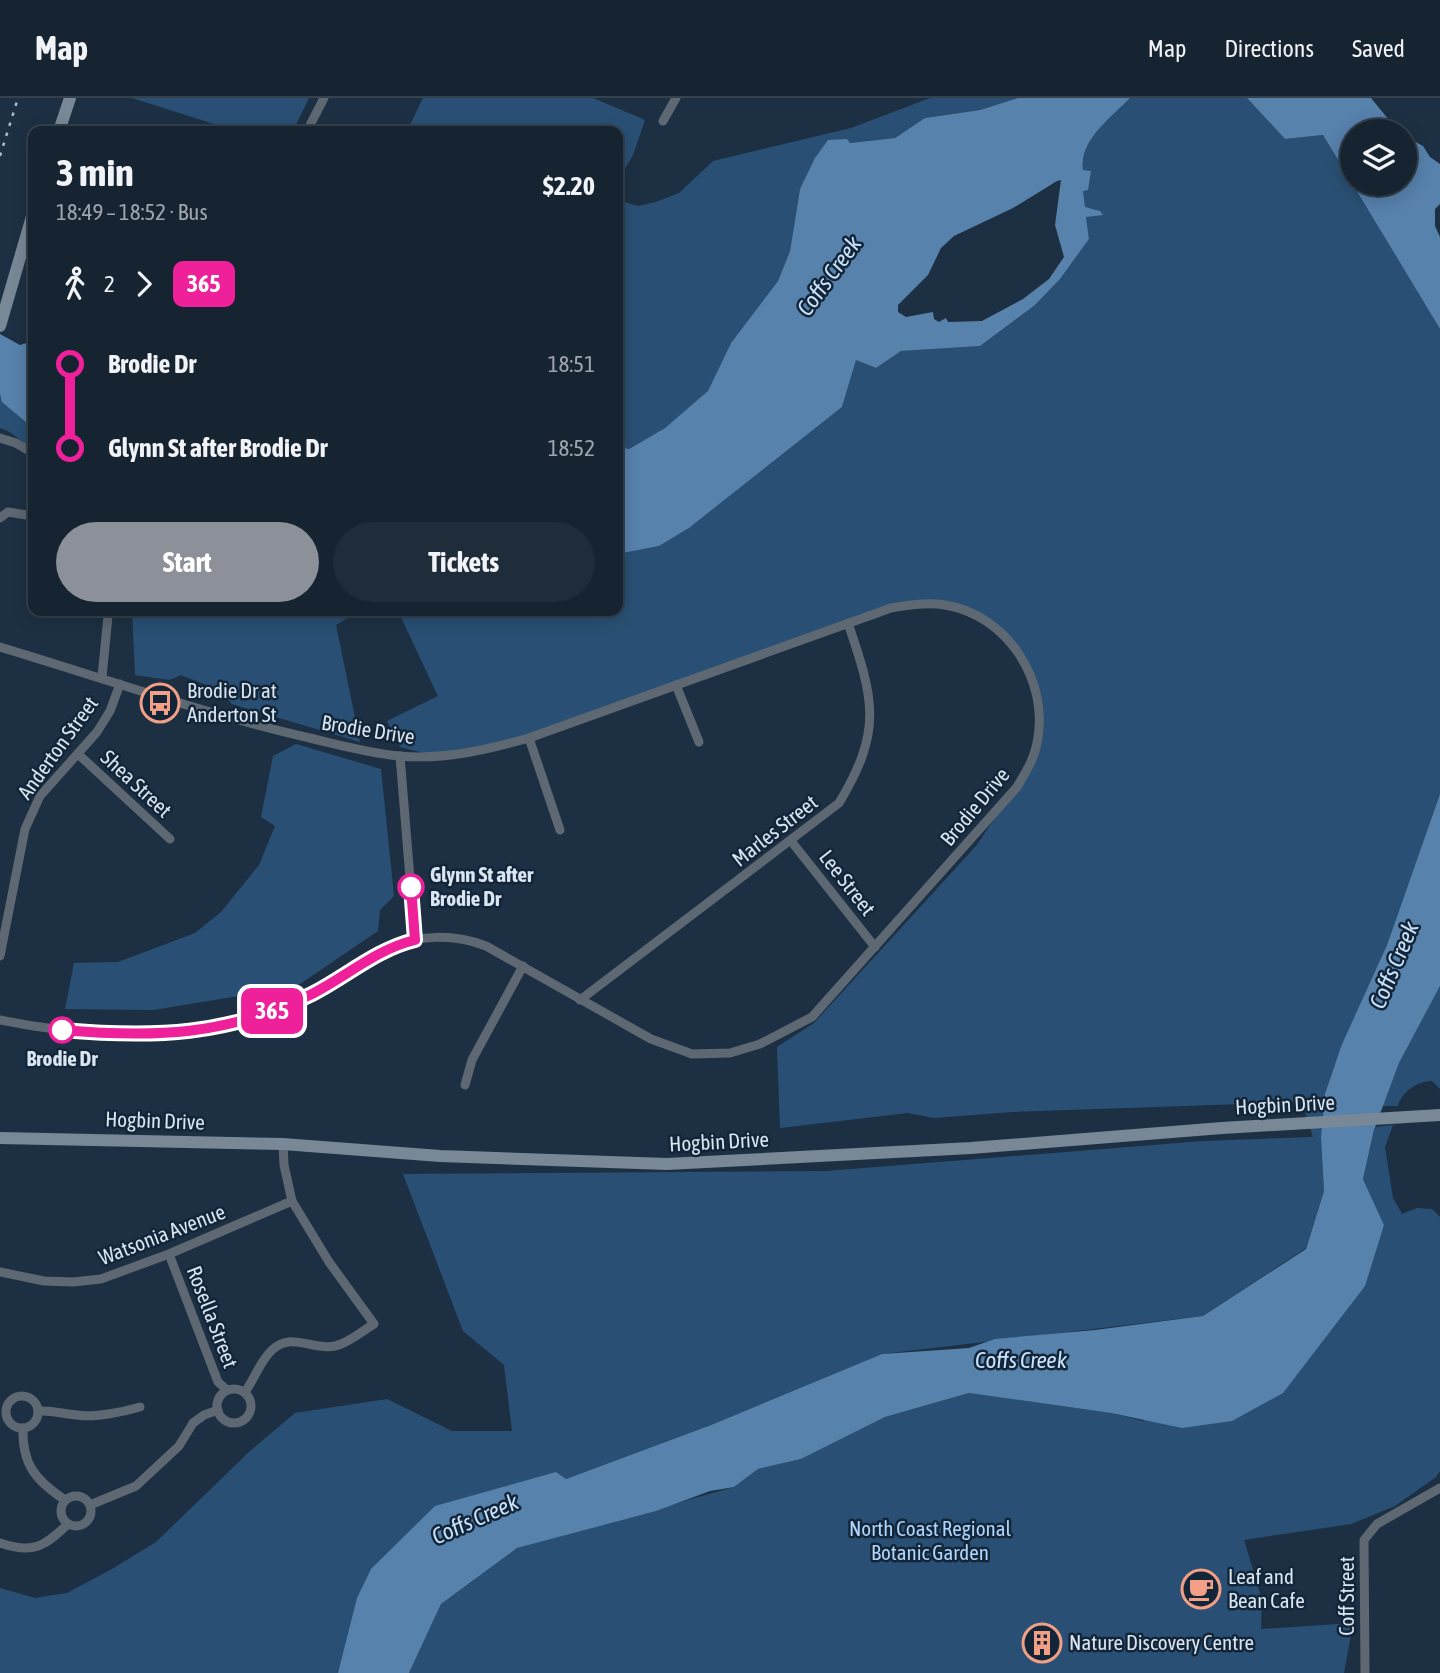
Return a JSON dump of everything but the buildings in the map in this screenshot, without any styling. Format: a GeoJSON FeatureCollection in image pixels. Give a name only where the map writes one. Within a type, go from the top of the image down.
{"type":"FeatureCollection","features":[{"type":"Feature","properties":{"kind":"main road"},"geometry":{"type":"LineString","coordinates":[[62,126],[70,98]]}},
{"type":"Feature","properties":{"kind":"main road"},"geometry":{"type":"LineString","coordinates":[[0,326],[28,230]]}},
{"type":"Feature","properties":{"kind":"main road","name":"Hogbin Drive"},"geometry":{"type":"LineString","coordinates":[[0,1138],[283,1144],[440,1156],[667,1164],[971,1148],[1222,1128],[1440,1115]]}},
{"type":"Feature","properties":{"kind":"street"},"geometry":{"type":"LineString","coordinates":[[310,126],[324,98]]}},
{"type":"Feature","properties":{"kind":"street"},"geometry":{"type":"LineString","coordinates":[[663,121],[676,98]]}},
{"type":"Feature","properties":{"kind":"street"},"geometry":{"type":"LineString","coordinates":[[0,438],[28,450]]}},
{"type":"Feature","properties":{"kind":"street"},"geometry":{"type":"LineString","coordinates":[[0,518],[8,512],[28,515]]}},
{"type":"Feature","properties":{"kind":"street","name":"Brodie Drive"},"geometry":{"type":"LineString","coordinates":[[0,647],[264,728],[400,756],[461,755],[529,738],[891,608],[919,604],[947,606],[981,617],[1007,638],[1026,665],[1037,692],[1039,712],[1038,741],[1034,757],[1017,788],[812,1017],[760,1044],[730,1053],[692,1054],[651,1039],[474,942],[447,938],[396,944],[330,985],[290,1004],[248,1021],[197,1032],[90,1032],[34,1028],[0,1020]]}},
{"type":"Feature","properties":{"kind":"street"},"geometry":{"type":"LineString","coordinates":[[102,677],[108,616]]}},
{"type":"Feature","properties":{"kind":"street","name":"Marles Street"},"geometry":{"type":"LineString","coordinates":[[580,1000],[839,803],[858,772],[868,743],[870,706],[867,684],[848,623]]}},
{"type":"Feature","properties":{"kind":"street","name":"Anderton Street"},"geometry":{"type":"LineString","coordinates":[[0,956],[25,829],[40,796],[104,721],[120,684]]}},
{"type":"Feature","properties":{"kind":"street"},"geometry":{"type":"LineString","coordinates":[[676,685],[699,742]]}},
{"type":"Feature","properties":{"kind":"street"},"geometry":{"type":"LineString","coordinates":[[529,738],[560,830]]}},
{"type":"Feature","properties":{"kind":"street","name":"Shea Street"},"geometry":{"type":"LineString","coordinates":[[78,754],[170,839]]}},
{"type":"Feature","properties":{"kind":"street"},"geometry":{"type":"LineString","coordinates":[[400,756],[415,940]]}},
{"type":"Feature","properties":{"kind":"street","name":"Lee Street"},"geometry":{"type":"LineString","coordinates":[[791,841],[875,947]]}},
{"type":"Feature","properties":{"kind":"street"},"geometry":{"type":"LineString","coordinates":[[465,1085],[472,1060],[523,967]]}},
{"type":"Feature","properties":{"kind":"street"},"geometry":{"type":"LineString","coordinates":[[244,1392],[266,1357],[280,1344],[291,1340],[338,1346],[374,1324],[329,1262],[292,1201],[284,1164],[283,1144]]}},
{"type":"Feature","properties":{"kind":"street","name":"Watsonia Avenue"},"geometry":{"type":"LineString","coordinates":[[0,1272],[44,1281],[101,1279],[169,1254],[292,1201]]}},
{"type":"Feature","properties":{"kind":"street","name":"Rosella Street"},"geometry":{"type":"LineString","coordinates":[[169,1254],[218,1382],[227,1390]]}},
{"type":"Feature","properties":{"kind":"street"},"geometry":{"type":"LineString","coordinates":[[227,1390],[244,1392],[251,1405],[245,1418],[232,1422],[223,1418],[218,1410],[219,1398],[227,1390]]}},
{"type":"Feature","properties":{"kind":"street"},"geometry":{"type":"LineString","coordinates":[[26,1396],[34,1402],[38,1411],[32,1424],[23,1428],[10,1422],[4,1401],[26,1396]]}},
{"type":"Feature","properties":{"kind":"street"},"geometry":{"type":"LineString","coordinates":[[38,1411],[60,1411],[87,1416],[140,1407]]}},
{"type":"Feature","properties":{"kind":"street"},"geometry":{"type":"LineString","coordinates":[[90,1505],[136,1486],[179,1447],[193,1423],[218,1410]]}},
{"type":"Feature","properties":{"kind":"street"},"geometry":{"type":"LineString","coordinates":[[23,1428],[22,1447],[29,1468],[46,1486],[65,1500]]}},
{"type":"Feature","properties":{"kind":"street","name":"Coff Street"},"geometry":{"type":"LineString","coordinates":[[1365,1673],[1364,1540],[1377,1524],[1440,1488]]}},
{"type":"Feature","properties":{"kind":"street"},"geometry":{"type":"LineString","coordinates":[[65,1500],[78,1496],[90,1505]]}},
{"type":"Feature","properties":{"kind":"street"},"geometry":{"type":"LineString","coordinates":[[65,1500],[61,1513],[68,1524],[77,1526],[85,1522],[90,1514],[90,1505]]}},
{"type":"Feature","properties":{"kind":"street"},"geometry":{"type":"LineString","coordinates":[[0,1543],[20,1548],[37,1548],[49,1542],[68,1524]]}},
{"type":"Feature","properties":{"kind":"green space"},"geometry":{"type":"Polygon","coordinates":[[[132,98],[309,98],[295,126],[220,126],[132,98]]]}},
{"type":"Feature","properties":{"kind":"green space"},"geometry":{"type":"Polygon","coordinates":[[[423,98],[593,98],[645,120],[633,155],[623,172],[623,126],[409,126],[423,98]]]}},
{"type":"Feature","properties":{"kind":"green space"},"geometry":{"type":"Polygon","coordinates":[[[930,98],[1018,98],[980,110],[925,118],[895,138],[850,143],[800,189],[790,251],[778,281],[731,343],[708,392],[665,428],[629,449],[623,447],[623,202],[638,206],[679,193],[713,161],[851,128],[930,98]]]}},
{"type":"Feature","properties":{"kind":"green space"},"geometry":{"type":"Polygon","coordinates":[[[1130,98],[1247,98],[1285,139],[1323,135],[1340,163],[1340,196],[1360,196],[1440,329],[1440,794],[1387,945],[1342,1044],[1321,1138],[1324,1191],[1306,1248],[1203,1316],[882,1354],[711,1425],[566,1479],[556,1472],[342,1661],[338,1673],[0,1673],[0,1588],[35,1598],[67,1593],[112,1569],[156,1542],[250,1451],[295,1413],[387,1399],[452,1431],[512,1431],[504,1365],[463,1331],[403,1174],[826,1171],[1203,1141],[1313,1137],[1302,1102],[1012,1112],[934,1118],[908,1113],[780,1128],[777,1047],[814,1023],[976,846],[1028,769],[1039,712],[1026,665],[981,617],[947,605],[891,608],[529,738],[440,757],[400,747],[387,721],[438,696],[400,616],[623,616],[623,553],[659,546],[689,528],[842,407],[856,360],[876,368],[901,351],[980,346],[1035,305],[1060,279],[1089,239],[1086,217],[1100,211],[1085,208],[1083,191],[1091,171],[1083,170],[1083,159],[1092,139],[1130,98]]]}},
{"type":"Feature","properties":{"kind":"green space"},"geometry":{"type":"Polygon","coordinates":[[[0,394],[3,402],[28,424],[28,445],[0,428],[0,394]]]}},
{"type":"Feature","properties":{"kind":"green space"},"geometry":{"type":"Polygon","coordinates":[[[132,616],[351,616],[336,625],[360,742],[232,704],[221,691],[181,675],[169,680],[135,675],[132,616]]]}},
{"type":"Feature","properties":{"kind":"green space"},"geometry":{"type":"Polygon","coordinates":[[[296,744],[381,769],[394,896],[380,910],[378,931],[278,999],[264,992],[153,1010],[65,1009],[74,963],[118,962],[195,933],[221,912],[259,865],[275,826],[261,817],[273,756],[296,744]]]}},
{"type":"Feature","properties":{"kind":"green space"},"geometry":{"type":"Polygon","coordinates":[[[1440,986],[1440,1089],[1432,1081],[1421,1083],[1407,1091],[1398,1106],[1382,1106],[1399,1063],[1440,986]]]}},
{"type":"Feature","properties":{"kind":"green space","name":"North Coast Regional Botanic Garden"},"geometry":{"type":"Polygon","coordinates":[[[1393,1125],[1385,1147],[1393,1198],[1402,1214],[1417,1208],[1432,1209],[1440,1217],[1440,1471],[1436,1477],[1395,1506],[1351,1524],[1244,1540],[1262,1600],[1261,1629],[1353,1623],[1344,1673],[409,1673],[441,1604],[517,1548],[734,1487],[758,1469],[801,1459],[885,1417],[969,1393],[1111,1413],[1143,1421],[1384,1225],[1363,1179],[1375,1127],[1393,1125]]]}},
{"type":"Feature","properties":{"kind":"water","name":"Coffs Creek"},"geometry":{"type":"Polygon","coordinates":[[[1018,98],[1130,98],[1091,139],[1083,159],[1083,170],[1091,171],[1088,190],[1083,191],[1085,207],[1100,211],[1103,215],[1086,217],[1089,239],[1060,279],[1035,305],[980,346],[901,351],[876,368],[856,360],[842,407],[689,528],[659,546],[623,553],[623,447],[629,449],[665,428],[708,391],[731,343],[778,281],[790,251],[800,189],[815,158],[828,140],[847,139],[850,143],[895,138],[925,118],[980,110],[1018,98]],[[1061,180],[1013,208],[954,236],[941,248],[928,275],[898,305],[898,312],[906,317],[933,312],[934,319],[939,322],[946,318],[948,322],[982,321],[1023,299],[1049,279],[1064,257],[1055,225],[1061,180]]]}},
{"type":"Feature","properties":{"kind":"water"},"geometry":{"type":"Polygon","coordinates":[[[1247,98],[1371,98],[1388,119],[1340,119],[1340,163],[1323,135],[1285,139],[1247,98]]]}},
{"type":"Feature","properties":{"kind":"water"},"geometry":{"type":"Polygon","coordinates":[[[1417,143],[1440,164],[1440,204],[1435,209],[1435,226],[1440,237],[1440,329],[1360,196],[1417,196],[1417,143]]]}},
{"type":"Feature","properties":{"kind":"water"},"geometry":{"type":"Polygon","coordinates":[[[0,334],[20,345],[28,343],[28,424],[2,402],[0,334]]]}},
{"type":"Feature","properties":{"kind":"water","name":"Coffs Creek"},"geometry":{"type":"Polygon","coordinates":[[[1440,794],[1440,986],[1399,1063],[1374,1130],[1363,1179],[1384,1225],[1365,1286],[1283,1393],[1232,1421],[1182,1428],[1111,1413],[969,1393],[885,1417],[801,1459],[758,1469],[734,1487],[710,1491],[656,1511],[517,1548],[441,1604],[409,1673],[338,1673],[357,1598],[371,1569],[435,1506],[556,1472],[566,1479],[711,1425],[882,1354],[969,1348],[995,1339],[1203,1316],[1306,1249],[1324,1191],[1321,1138],[1325,1094],[1342,1044],[1387,945],[1440,794]]]}},
{"type":"Feature","properties":{"kind":"railway"},"geometry":{"type":"LineString","coordinates":[[0,156],[18,98]]}},
{"type":"Feature","properties":{"kind":"bus line","name":"365"},"geometry":{"type":"LineString","coordinates":[[62,1030],[116,1034],[197,1032],[248,1021],[290,1004],[330,985],[384,950],[415,940],[411,887]]}},
{"type":"Feature","properties":{"kind":"place","name":"Brodie Dr at Anderton St"},"geometry":{"type":"Point","coordinates":[160,703]}},
{"type":"Feature","properties":{"kind":"place","name":"Glynn St after Brodie Dr"},"geometry":{"type":"Point","coordinates":[411,887]}},
{"type":"Feature","properties":{"kind":"place","name":"Brodie Dr"},"geometry":{"type":"Point","coordinates":[62,1030]}},
{"type":"Feature","properties":{"kind":"place","name":"Leaf and Bean Cafe"},"geometry":{"type":"Point","coordinates":[1201,1589]}},
{"type":"Feature","properties":{"kind":"place","name":"Nature Discovery Centre"},"geometry":{"type":"Point","coordinates":[1042,1643]}}]}
